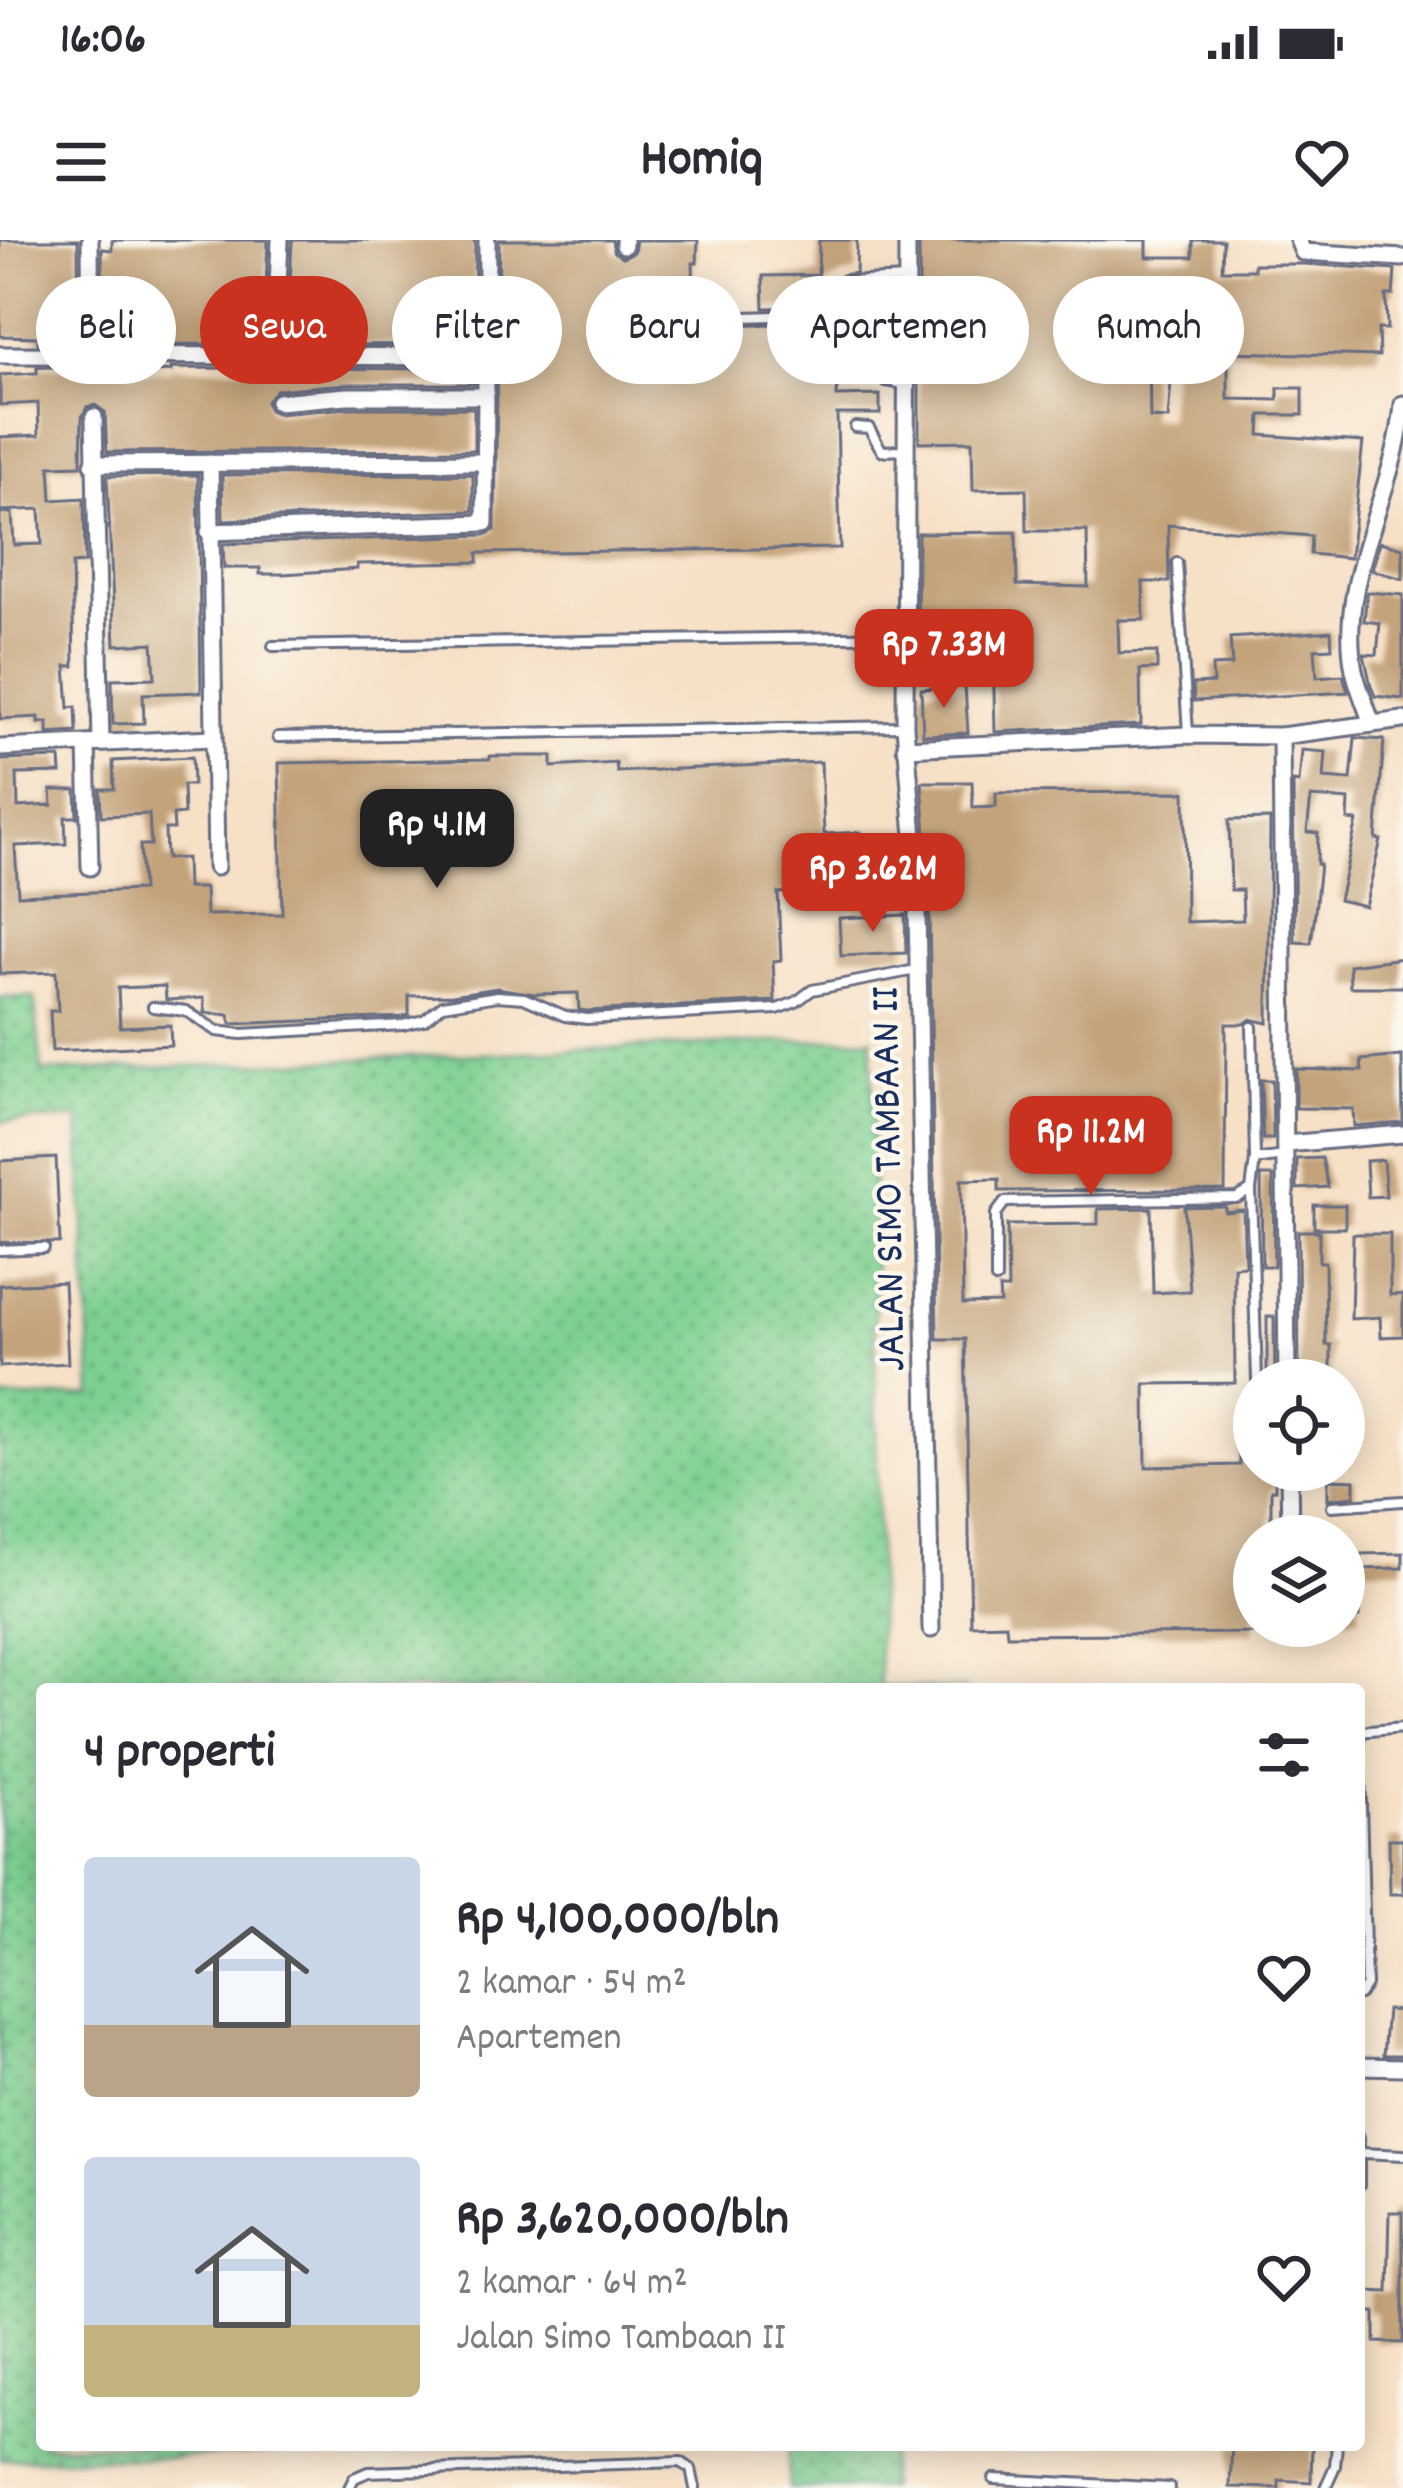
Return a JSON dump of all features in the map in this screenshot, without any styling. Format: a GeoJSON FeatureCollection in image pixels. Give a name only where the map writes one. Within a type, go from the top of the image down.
{"type":"FeatureCollection","features":[{"type":"Feature","properties":{"kind":"street"},"geometry":{"type":"LineString","coordinates":[[90,240],[90,276]]}},
{"type":"Feature","properties":{"kind":"street"},"geometry":{"type":"LineString","coordinates":[[279,276],[280,240]]}},
{"type":"Feature","properties":{"kind":"street"},"geometry":{"type":"LineString","coordinates":[[486,276],[487,240]]}},
{"type":"Feature","properties":{"kind":"street","name":"JALAN SIMO TAMBAAN II"},"geometry":{"type":"LineString","coordinates":[[907,240],[907,276]]}},
{"type":"Feature","properties":{"kind":"street"},"geometry":{"type":"LineString","coordinates":[[1298,240],[1304,252],[1403,258]]}},
{"type":"Feature","properties":{"kind":"street"},"geometry":{"type":"LineString","coordinates":[[0,355],[36,355]]}},
{"type":"Feature","properties":{"kind":"street"},"geometry":{"type":"LineString","coordinates":[[176,355],[392,357]]}},
{"type":"Feature","properties":{"kind":"street"},"geometry":{"type":"LineString","coordinates":[[208,532],[481,526],[487,519],[485,384]]}},
{"type":"Feature","properties":{"kind":"street","name":"JALAN SIMO TAMBAAN II"},"geometry":{"type":"LineString","coordinates":[[908,384],[904,726],[916,861],[931,1629]]}},
{"type":"Feature","properties":{"kind":"street"},"geometry":{"type":"LineString","coordinates":[[278,402],[347,396],[485,397]]}},
{"type":"Feature","properties":{"kind":"street"},"geometry":{"type":"LineString","coordinates":[[1372,724],[1354,670],[1354,598],[1397,445],[1403,404]]}},
{"type":"Feature","properties":{"kind":"street"},"geometry":{"type":"LineString","coordinates":[[90,867],[94,417]]}},
{"type":"Feature","properties":{"kind":"street"},"geometry":{"type":"LineString","coordinates":[[94,464],[485,462]]}},
{"type":"Feature","properties":{"kind":"street"},"geometry":{"type":"LineString","coordinates":[[209,463],[216,866]]}},
{"type":"Feature","properties":{"kind":"street"},"geometry":{"type":"LineString","coordinates":[[905,748],[1188,735],[1281,736],[1403,720]]}},
{"type":"Feature","properties":{"kind":"street"},"geometry":{"type":"LineString","coordinates":[[1281,736],[1287,1359]]}},
{"type":"Feature","properties":{"kind":"street"},"geometry":{"type":"LineString","coordinates":[[0,748],[212,738]]}},
{"type":"Feature","properties":{"kind":"street"},"geometry":{"type":"LineString","coordinates":[[1286,1150],[1403,1134]]}},
{"type":"Feature","properties":{"kind":"street"},"geometry":{"type":"LineString","coordinates":[[1365,2066],[1403,2067]]}},
{"type":"Feature","properties":{"kind":"lane"},"geometry":{"type":"LineString","coordinates":[[855,427],[869,428],[882,451],[905,450]]}},
{"type":"Feature","properties":{"kind":"lane"},"geometry":{"type":"LineString","coordinates":[[1178,563],[1188,735]]}},
{"type":"Feature","properties":{"kind":"lane"},"geometry":{"type":"LineString","coordinates":[[273,646],[905,636]]}},
{"type":"Feature","properties":{"kind":"lane"},"geometry":{"type":"LineString","coordinates":[[278,737],[904,726]]}},
{"type":"Feature","properties":{"kind":"lane"},"geometry":{"type":"LineString","coordinates":[[153,1007],[185,1011],[217,1030],[241,1034],[404,1025],[424,1020],[443,1004],[497,996],[524,998],[575,1018],[681,1014],[777,1009],[812,991],[917,970]]}},
{"type":"Feature","properties":{"kind":"lane"},"geometry":{"type":"LineString","coordinates":[[1252,1028],[1256,1359]]}},
{"type":"Feature","properties":{"kind":"lane"},"geometry":{"type":"LineString","coordinates":[[1255,1160],[1286,1150]]}},
{"type":"Feature","properties":{"kind":"lane"},"geometry":{"type":"LineString","coordinates":[[996,1279],[997,1214],[1005,1202],[1237,1198],[1251,1190]]}},
{"type":"Feature","properties":{"kind":"lane"},"geometry":{"type":"LineString","coordinates":[[0,1250],[44,1248]]}},
{"type":"Feature","properties":{"kind":"lane"},"geometry":{"type":"LineString","coordinates":[[1332,1506],[1403,1501]]}},
{"type":"Feature","properties":{"kind":"lane"},"geometry":{"type":"LineString","coordinates":[[1365,1731],[1403,1728]]}},
{"type":"Feature","properties":{"kind":"lane"},"geometry":{"type":"LineString","coordinates":[[1365,1948],[1365,1986]]}},
{"type":"Feature","properties":{"kind":"lane"},"geometry":{"type":"LineString","coordinates":[[1365,2153],[1403,2155]]}},
{"type":"Feature","properties":{"kind":"lane"},"geometry":{"type":"LineString","coordinates":[[1325,2488],[1336,2451]]}},
{"type":"Feature","properties":{"kind":"lane"},"geometry":{"type":"LineString","coordinates":[[350,2488],[354,2478],[368,2473],[681,2462],[691,2468],[695,2488]]}},
{"type":"Feature","properties":{"kind":"lane"},"geometry":{"type":"LineString","coordinates":[[994,2479],[1170,2488]]}},
{"type":"Feature","properties":{"kind":"green space"},"geometry":{"type":"Polygon","coordinates":[[[34,997],[42,1072],[872,1038],[879,1683],[36,1683],[36,2451],[309,2451],[0,2459],[0,1399],[92,1396],[79,1118],[0,1122],[0,998],[34,997]]]}},
{"type":"Feature","properties":{"kind":"green space"},"geometry":{"type":"Polygon","coordinates":[[[788,2451],[890,2451],[888,2488],[789,2488],[788,2451]]]}},
{"type":"Feature","properties":{"kind":"building"},"geometry":{"type":"Polygon","coordinates":[[[0,240],[78,240],[78,276],[36,276],[36,337],[0,336],[0,240]]]}},
{"type":"Feature","properties":{"kind":"building"},"geometry":{"type":"Polygon","coordinates":[[[112,240],[268,240],[266,276],[200,276],[200,344],[176,344],[176,276],[102,276],[102,249],[112,250],[112,240]]]}},
{"type":"Feature","properties":{"kind":"building"},"geometry":{"type":"Polygon","coordinates":[[[292,240],[475,240],[475,276],[392,276],[392,345],[368,345],[368,276],[290,276],[292,240]]]}},
{"type":"Feature","properties":{"kind":"building"},"geometry":{"type":"Polygon","coordinates":[[[499,240],[612,240],[614,252],[623,257],[634,252],[636,240],[698,240],[693,276],[586,276],[586,384],[743,384],[743,325],[767,324],[767,384],[837,384],[837,396],[880,395],[880,414],[837,414],[840,548],[478,553],[478,562],[357,564],[357,569],[283,574],[260,574],[260,568],[224,568],[223,544],[485,535],[495,530],[497,384],[562,384],[562,276],[499,276],[499,240]]]}},
{"type":"Feature","properties":{"kind":"building"},"geometry":{"type":"Polygon","coordinates":[[[819,240],[857,240],[856,273],[840,276],[767,276],[764,308],[763,276],[818,275],[819,240]]]}},
{"type":"Feature","properties":{"kind":"building"},"geometry":{"type":"Polygon","coordinates":[[[919,240],[1147,240],[1147,257],[1193,257],[1193,240],[1223,240],[1222,270],[1254,270],[1254,264],[1304,264],[1395,270],[1393,295],[1386,295],[1387,329],[1378,329],[1379,356],[1244,352],[1244,276],[1053,276],[1053,384],[1149,384],[1150,418],[1168,419],[1171,384],[1228,384],[1228,399],[1278,400],[1278,388],[1303,388],[1303,415],[1261,415],[1260,435],[1363,442],[1350,558],[1310,554],[1311,536],[1168,525],[1169,582],[1143,582],[1144,620],[1118,620],[1119,653],[1157,652],[1157,669],[1140,670],[1141,725],[995,732],[993,651],[917,652],[918,533],[1016,532],[1017,585],[1088,587],[1087,531],[1027,531],[1026,489],[973,490],[972,441],[919,442],[919,384],[1029,384],[1029,276],[919,276],[919,240]]]}},
{"type":"Feature","properties":{"kind":"building"},"geometry":{"type":"Polygon","coordinates":[[[176,368],[200,368],[200,384],[346,384],[276,390],[266,402],[278,414],[348,408],[474,408],[474,450],[107,452],[105,412],[95,405],[87,407],[82,417],[81,465],[50,466],[52,500],[84,498],[85,563],[72,564],[74,666],[66,666],[69,708],[76,707],[77,732],[48,734],[48,722],[39,723],[39,717],[0,719],[0,513],[12,513],[14,545],[42,544],[40,509],[0,511],[0,437],[39,435],[38,403],[0,405],[0,375],[36,373],[36,384],[176,384],[176,368]]]}},
{"type":"Feature","properties":{"kind":"building"},"geometry":{"type":"Polygon","coordinates":[[[368,369],[392,369],[392,384],[368,384],[368,369]]]}},
{"type":"Feature","properties":{"kind":"building"},"geometry":{"type":"Polygon","coordinates":[[[473,474],[473,511],[223,520],[222,475],[473,474]]]}},
{"type":"Feature","properties":{"kind":"building"},"geometry":{"type":"Polygon","coordinates":[[[198,475],[201,692],[143,694],[144,723],[113,724],[112,679],[155,678],[153,643],[115,645],[107,476],[198,475]]]}},
{"type":"Feature","properties":{"kind":"building"},"geometry":{"type":"Polygon","coordinates":[[[1380,542],[1403,548],[1403,579],[1372,570],[1380,542]]]}},
{"type":"Feature","properties":{"kind":"building"},"geometry":{"type":"Polygon","coordinates":[[[1367,592],[1403,595],[1403,699],[1375,696],[1371,686],[1364,654],[1377,655],[1380,623],[1364,621],[1367,592]]]}},
{"type":"Feature","properties":{"kind":"building"},"geometry":{"type":"Polygon","coordinates":[[[1331,631],[1332,648],[1315,649],[1317,677],[1343,675],[1348,692],[1194,701],[1193,684],[1213,683],[1212,666],[1232,665],[1230,638],[1331,631]]]}},
{"type":"Feature","properties":{"kind":"building"},"geometry":{"type":"Polygon","coordinates":[[[965,686],[968,733],[923,735],[921,689],[965,686]]]}},
{"type":"Feature","properties":{"kind":"building"},"geometry":{"type":"Polygon","coordinates":[[[1355,738],[1384,740],[1376,839],[1381,840],[1365,906],[1339,900],[1357,821],[1348,820],[1349,800],[1311,797],[1307,832],[1318,833],[1320,864],[1314,921],[1311,943],[1295,942],[1293,782],[1299,783],[1302,750],[1326,752],[1324,778],[1351,780],[1355,738]]]}},
{"type":"Feature","properties":{"kind":"building"},"geometry":{"type":"Polygon","coordinates":[[[552,756],[552,767],[616,763],[617,772],[821,762],[824,834],[861,832],[864,889],[778,893],[781,960],[773,961],[775,1001],[587,1011],[579,1010],[578,993],[535,994],[497,988],[409,996],[409,1015],[402,1017],[231,1024],[229,1015],[205,1013],[204,998],[166,1000],[165,986],[118,988],[120,1027],[170,1025],[171,1045],[52,1051],[50,1011],[58,1011],[56,972],[0,974],[0,760],[60,758],[61,773],[17,774],[18,807],[52,805],[51,790],[76,790],[77,817],[65,817],[66,844],[15,846],[18,895],[142,890],[140,845],[151,845],[149,814],[101,816],[100,789],[114,789],[113,761],[192,757],[193,785],[183,785],[184,814],[173,815],[174,829],[165,829],[166,859],[186,858],[187,888],[205,888],[206,915],[282,914],[279,763],[552,756]]]}},
{"type":"Feature","properties":{"kind":"building"},"geometry":{"type":"Polygon","coordinates":[[[922,782],[972,782],[973,808],[996,807],[996,793],[1185,792],[1186,922],[1243,920],[1242,890],[1231,890],[1229,820],[1270,819],[1268,1023],[1251,1019],[1226,1024],[1225,1190],[999,1191],[999,1179],[961,1180],[963,1304],[1000,1303],[999,1289],[1008,1289],[1007,1225],[1098,1224],[1098,1209],[1151,1208],[1153,1293],[1190,1291],[1184,1207],[1243,1210],[1245,1266],[1234,1267],[1233,1383],[1145,1384],[1146,1467],[1233,1465],[1233,1491],[1271,1491],[1271,1515],[1233,1515],[1233,1633],[1007,1635],[1006,1624],[971,1625],[965,1339],[937,1339],[928,861],[922,782]]]}},
{"type":"Feature","properties":{"kind":"building"},"geometry":{"type":"Polygon","coordinates":[[[905,915],[906,953],[841,956],[839,918],[905,915]]]}},
{"type":"Feature","properties":{"kind":"building"},"geometry":{"type":"Polygon","coordinates":[[[1403,958],[1403,987],[1350,987],[1349,965],[1403,958]]]}},
{"type":"Feature","properties":{"kind":"building"},"geometry":{"type":"Polygon","coordinates":[[[1402,1056],[1403,1122],[1354,1126],[1353,1109],[1296,1108],[1296,1069],[1362,1071],[1361,1060],[1402,1056]]]}},
{"type":"Feature","properties":{"kind":"building"},"geometry":{"type":"Polygon","coordinates":[[[1261,1080],[1272,1080],[1273,1139],[1263,1139],[1261,1080]]]}},
{"type":"Feature","properties":{"kind":"building"},"geometry":{"type":"Polygon","coordinates":[[[56,1158],[60,1243],[0,1242],[0,1161],[56,1158]]]}},
{"type":"Feature","properties":{"kind":"building"},"geometry":{"type":"Polygon","coordinates":[[[1322,1158],[1328,1187],[1297,1189],[1297,1159],[1322,1158]]]}},
{"type":"Feature","properties":{"kind":"building"},"geometry":{"type":"Polygon","coordinates":[[[1383,1160],[1386,1196],[1368,1197],[1366,1161],[1383,1160]]]}},
{"type":"Feature","properties":{"kind":"building"},"geometry":{"type":"Polygon","coordinates":[[[1261,1176],[1273,1176],[1274,1266],[1262,1266],[1261,1176]]]}},
{"type":"Feature","properties":{"kind":"building"},"geometry":{"type":"Polygon","coordinates":[[[1314,1205],[1345,1205],[1345,1228],[1314,1228],[1314,1205]]]}},
{"type":"Feature","properties":{"kind":"building"},"geometry":{"type":"Polygon","coordinates":[[[1298,1231],[1319,1231],[1319,1262],[1325,1262],[1326,1345],[1331,1345],[1331,1359],[1299,1359],[1298,1231]]]}},
{"type":"Feature","properties":{"kind":"building"},"geometry":{"type":"Polygon","coordinates":[[[1353,1234],[1390,1234],[1390,1295],[1403,1294],[1403,1336],[1381,1337],[1380,1317],[1351,1319],[1353,1234]]]}},
{"type":"Feature","properties":{"kind":"building"},"geometry":{"type":"Polygon","coordinates":[[[64,1282],[68,1363],[0,1367],[0,1285],[64,1282]]]}},
{"type":"Feature","properties":{"kind":"building"},"geometry":{"type":"Polygon","coordinates":[[[1267,1317],[1274,1317],[1275,1359],[1267,1359],[1267,1317]]]}},
{"type":"Feature","properties":{"kind":"building"},"geometry":{"type":"Polygon","coordinates":[[[1328,1491],[1355,1491],[1355,1496],[1328,1499],[1328,1491]]]}},
{"type":"Feature","properties":{"kind":"building"},"geometry":{"type":"Polygon","coordinates":[[[1403,1553],[1403,1568],[1365,1569],[1365,1554],[1403,1553]]]}},
{"type":"Feature","properties":{"kind":"building"},"geometry":{"type":"Polygon","coordinates":[[[1389,1839],[1403,1839],[1403,1894],[1390,1894],[1389,1839]]]}},
{"type":"Feature","properties":{"kind":"building"},"geometry":{"type":"Polygon","coordinates":[[[1387,2010],[1403,2011],[1402,2055],[1383,2055],[1387,2010]]]}},
{"type":"Feature","properties":{"kind":"building"},"geometry":{"type":"Polygon","coordinates":[[[1390,2212],[1403,2212],[1403,2343],[1375,2342],[1375,2312],[1368,2312],[1369,2291],[1388,2292],[1390,2212]]]}},
{"type":"Feature","properties":{"kind":"building"},"geometry":{"type":"Polygon","coordinates":[[[1232,2451],[1312,2451],[1311,2482],[1279,2480],[1279,2488],[1230,2487],[1232,2451]]]}}]}
